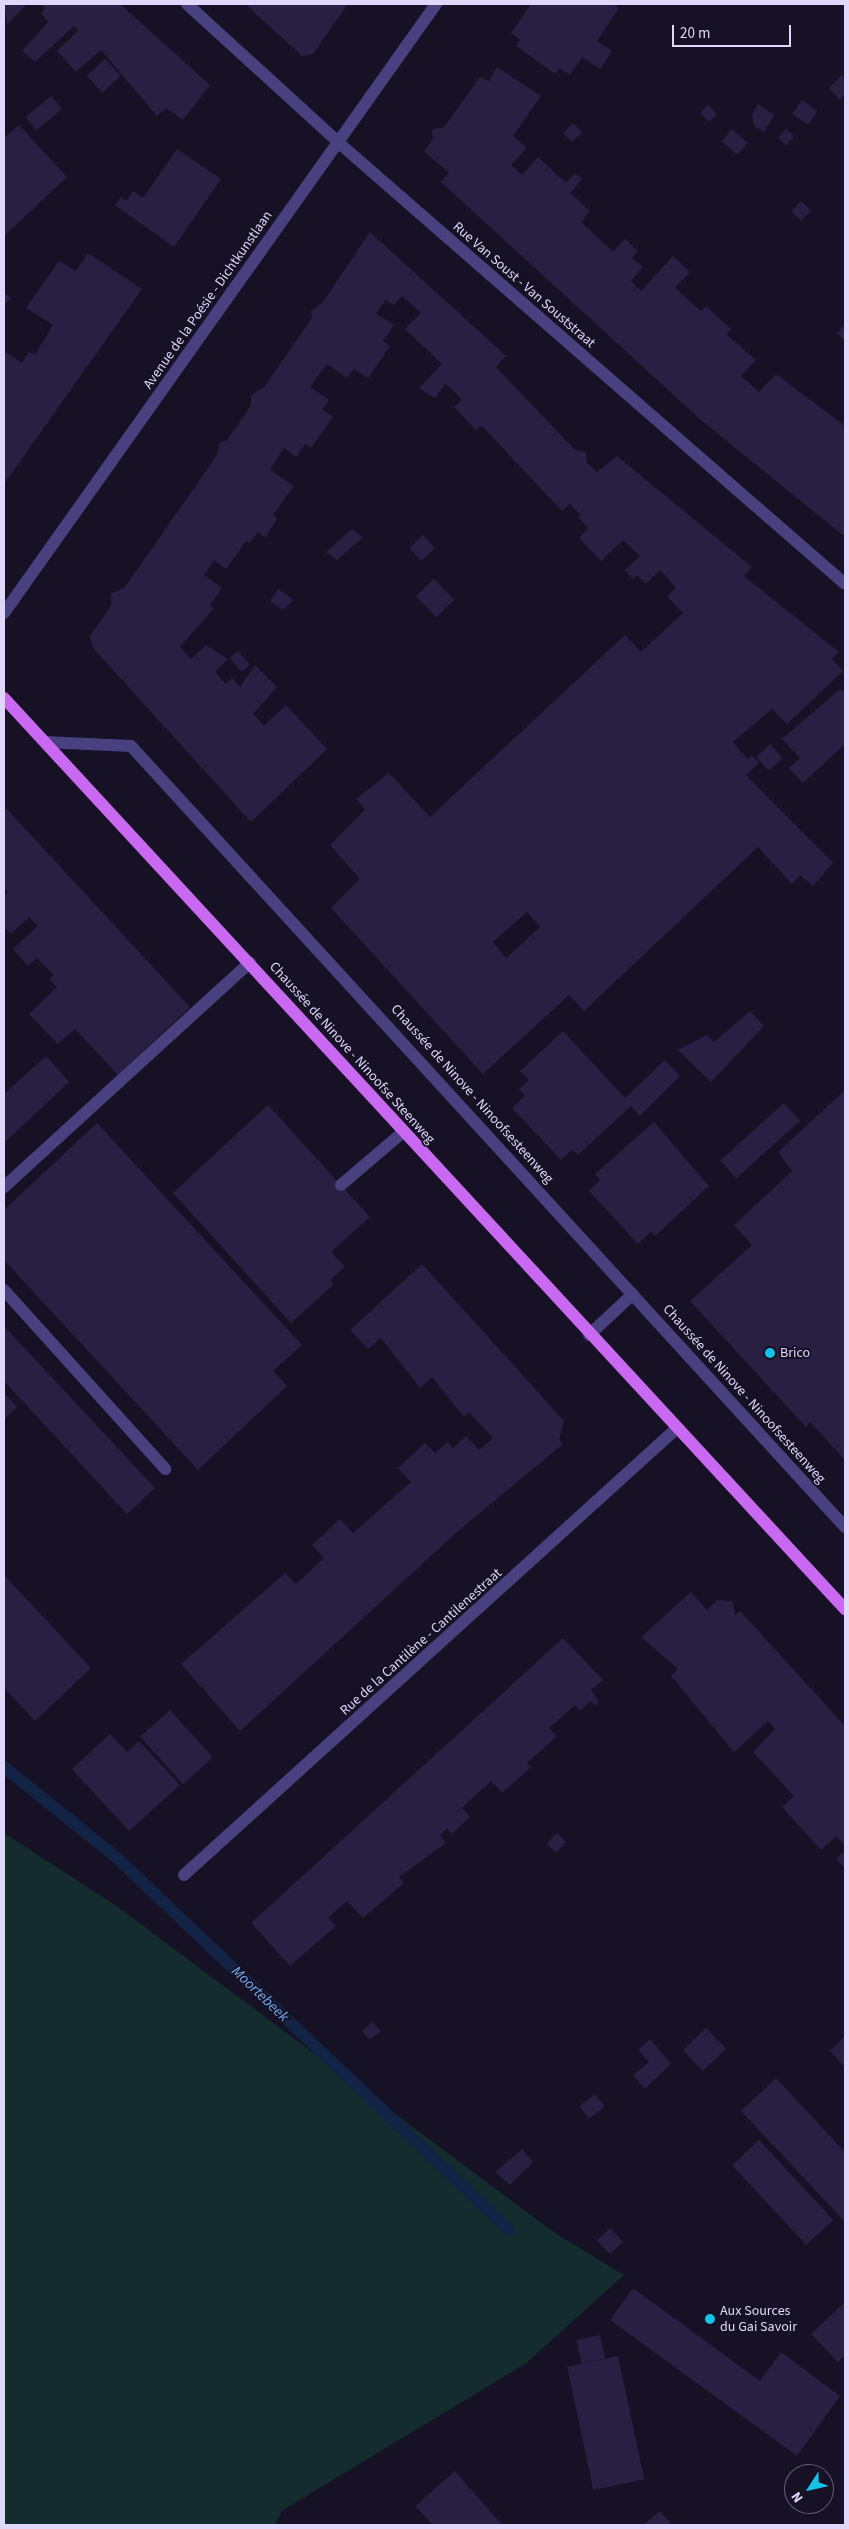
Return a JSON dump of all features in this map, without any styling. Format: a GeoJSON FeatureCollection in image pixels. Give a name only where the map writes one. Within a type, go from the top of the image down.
{"type":"FeatureCollection","features":[{"type":"Feature","properties":{"kind":"main road","name":"Chaussée de Ninove - Ninoofse Steenweg"},"geometry":{"type":"LineString","coordinates":[[4,698],[250,962],[403,1132],[676,1429]]}},
{"type":"Feature","properties":{"kind":"main road"},"geometry":{"type":"LineString","coordinates":[[676,1429],[845,1609]]}},
{"type":"Feature","properties":{"kind":"street","name":"Rue Van Soust - Van Souststraat"},"geometry":{"type":"LineString","coordinates":[[188,4],[339,143],[845,584]]}},
{"type":"Feature","properties":{"kind":"street","name":"Avenue de la Poésie - Dichtkunstlaan"},"geometry":{"type":"LineString","coordinates":[[4,612],[436,4]]}},
{"type":"Feature","properties":{"kind":"street","name":"Chaussée de Ninove - Ninoofsesteenweg"},"geometry":{"type":"LineString","coordinates":[[45,742],[131,746],[845,1527]]}},
{"type":"Feature","properties":{"kind":"street"},"geometry":{"type":"LineString","coordinates":[[4,1187],[250,962]]}},
{"type":"Feature","properties":{"kind":"street"},"geometry":{"type":"LineString","coordinates":[[341,1185],[403,1132]]}},
{"type":"Feature","properties":{"kind":"street"},"geometry":{"type":"LineString","coordinates":[[4,1290],[165,1469]]}},
{"type":"Feature","properties":{"kind":"street"},"geometry":{"type":"LineString","coordinates":[[589,1335],[633,1294]]}},
{"type":"Feature","properties":{"kind":"street","name":"Rue de la Cantilène - Cantilenestraat"},"geometry":{"type":"LineString","coordinates":[[184,1875],[676,1429]]}},
{"type":"Feature","properties":{"kind":"green space"},"geometry":{"type":"Polygon","coordinates":[[[4,1833],[115,1905],[555,2233],[624,2275],[525,2364],[283,2510],[274,2525],[4,2525],[4,1833]]]}},
{"type":"Feature","properties":{"kind":"building"},"geometry":{"type":"Polygon","coordinates":[[[4,4],[27,4],[7,25],[4,4]]]}},
{"type":"Feature","properties":{"kind":"building"},"geometry":{"type":"Polygon","coordinates":[[[40,4],[120,4],[210,85],[183,120],[166,108],[157,116],[101,50],[76,72],[57,51],[78,31],[74,26],[35,62],[22,51],[48,22],[41,13],[45,8],[40,4]]]}},
{"type":"Feature","properties":{"kind":"building"},"geometry":{"type":"Polygon","coordinates":[[[245,4],[348,4],[313,54],[302,56],[245,4]]]}},
{"type":"Feature","properties":{"kind":"building"},"geometry":{"type":"Polygon","coordinates":[[[531,4],[613,4],[619,8],[597,41],[612,51],[600,69],[582,57],[570,75],[559,68],[555,74],[516,46],[520,40],[511,33],[531,4]]]}},
{"type":"Feature","properties":{"kind":"building"},"geometry":{"type":"Polygon","coordinates":[[[105,59],[121,76],[102,93],[87,76],[105,59]]]}},
{"type":"Feature","properties":{"kind":"building"},"geometry":{"type":"Polygon","coordinates":[[[497,67],[541,96],[513,136],[527,148],[511,165],[522,175],[538,157],[566,183],[575,173],[582,179],[570,193],[590,211],[581,222],[613,252],[625,239],[638,251],[632,258],[643,267],[631,281],[641,291],[673,256],[690,272],[675,288],[701,311],[706,306],[731,329],[726,334],[756,360],[741,376],[759,392],[776,374],[845,426],[845,537],[701,420],[441,182],[449,173],[424,151],[433,139],[432,130],[444,127],[480,77],[489,81],[497,67]]]}},
{"type":"Feature","properties":{"kind":"building"},"geometry":{"type":"Polygon","coordinates":[[[843,74],[845,94],[840,100],[829,88],[843,74]]]}},
{"type":"Feature","properties":{"kind":"building"},"geometry":{"type":"Polygon","coordinates":[[[51,96],[62,109],[37,130],[26,117],[51,96]]]}},
{"type":"Feature","properties":{"kind":"building"},"geometry":{"type":"Polygon","coordinates":[[[802,100],[818,111],[808,125],[792,114],[802,100]]]}},
{"type":"Feature","properties":{"kind":"building"},"geometry":{"type":"Polygon","coordinates":[[[758,104],[774,115],[764,132],[754,126],[752,115],[758,104]]]}},
{"type":"Feature","properties":{"kind":"building"},"geometry":{"type":"Polygon","coordinates":[[[708,105],[717,114],[709,122],[700,113],[708,105]]]}},
{"type":"Feature","properties":{"kind":"building"},"geometry":{"type":"Polygon","coordinates":[[[573,123],[582,132],[572,142],[563,133],[573,123]]]}},
{"type":"Feature","properties":{"kind":"building"},"geometry":{"type":"Polygon","coordinates":[[[19,125],[67,177],[4,236],[4,138],[19,125]]]}},
{"type":"Feature","properties":{"kind":"building"},"geometry":{"type":"Polygon","coordinates":[[[732,129],[748,143],[737,155],[722,141],[732,129]]]}},
{"type":"Feature","properties":{"kind":"building"},"geometry":{"type":"Polygon","coordinates":[[[786,129],[794,136],[786,145],[778,138],[786,129]]]}},
{"type":"Feature","properties":{"kind":"building"},"geometry":{"type":"Polygon","coordinates":[[[177,149],[221,179],[174,247],[115,205],[121,197],[126,201],[133,191],[143,198],[177,149]]]}},
{"type":"Feature","properties":{"kind":"building"},"geometry":{"type":"Polygon","coordinates":[[[801,201],[811,211],[801,221],[791,211],[801,201]]]}},
{"type":"Feature","properties":{"kind":"building"},"geometry":{"type":"Polygon","coordinates":[[[370,232],[506,356],[496,367],[575,450],[586,452],[587,463],[597,472],[617,456],[752,567],[744,576],[839,652],[832,659],[843,671],[787,724],[772,709],[733,742],[748,759],[752,755],[759,763],[746,775],[833,863],[813,886],[800,875],[792,884],[758,847],[584,1011],[569,995],[483,1074],[331,908],[360,879],[330,845],[365,810],[356,799],[389,773],[430,817],[625,635],[641,652],[683,613],[667,596],[676,588],[660,570],[646,584],[637,575],[633,579],[625,570],[640,556],[623,540],[601,561],[579,538],[588,528],[578,517],[581,515],[570,504],[562,511],[482,426],[476,430],[454,407],[462,400],[451,388],[445,384],[435,398],[419,388],[442,364],[405,329],[421,313],[402,296],[394,305],[385,300],[376,314],[394,325],[383,341],[390,346],[368,378],[354,369],[347,378],[327,364],[310,387],[329,400],[322,409],[333,417],[311,448],[305,444],[296,457],[284,448],[270,470],[294,486],[273,515],[277,519],[265,538],[258,532],[250,543],[246,541],[226,569],[214,560],[204,575],[222,588],[210,605],[214,608],[180,647],[191,659],[206,645],[228,659],[215,672],[226,684],[232,678],[240,687],[255,665],[277,687],[253,714],[264,726],[286,705],[327,749],[251,822],[93,648],[90,636],[111,606],[111,594],[125,587],[217,455],[220,442],[226,441],[251,406],[251,395],[264,387],[312,318],[311,311],[323,302],[370,232]],[[527,912],[493,942],[506,958],[540,927],[527,912]]]}},
{"type":"Feature","properties":{"kind":"building"},"geometry":{"type":"Polygon","coordinates":[[[88,253],[142,289],[4,484],[4,351],[22,363],[29,352],[35,355],[53,325],[26,308],[59,261],[76,271],[88,253]]]}},
{"type":"Feature","properties":{"kind":"building"},"geometry":{"type":"Polygon","coordinates":[[[4,293],[11,298],[4,305],[4,293]]]}},
{"type":"Feature","properties":{"kind":"building"},"geometry":{"type":"Polygon","coordinates":[[[845,324],[845,341],[837,333],[845,324]]]}},
{"type":"Feature","properties":{"kind":"building"},"geometry":{"type":"Polygon","coordinates":[[[352,529],[363,537],[337,560],[326,552],[352,529]]]}},
{"type":"Feature","properties":{"kind":"building"},"geometry":{"type":"Polygon","coordinates":[[[423,535],[435,548],[421,561],[409,548],[423,535]]]}},
{"type":"Feature","properties":{"kind":"building"},"geometry":{"type":"Polygon","coordinates":[[[434,579],[454,600],[436,617],[416,596],[434,579]]]}},
{"type":"Feature","properties":{"kind":"building"},"geometry":{"type":"Polygon","coordinates":[[[278,589],[294,600],[283,610],[270,601],[278,589]]]}},
{"type":"Feature","properties":{"kind":"building"},"geometry":{"type":"Polygon","coordinates":[[[238,651],[250,665],[242,672],[230,658],[238,651]]]}},
{"type":"Feature","properties":{"kind":"building"},"geometry":{"type":"Polygon","coordinates":[[[840,689],[845,691],[845,744],[803,783],[789,768],[800,758],[782,739],[840,689]]]}},
{"type":"Feature","properties":{"kind":"building"},"geometry":{"type":"Polygon","coordinates":[[[770,744],[783,758],[769,771],[756,757],[770,744]]]}},
{"type":"Feature","properties":{"kind":"building"},"geometry":{"type":"Polygon","coordinates":[[[4,806],[190,1007],[118,1075],[75,1029],[58,1044],[29,1014],[57,987],[49,979],[54,975],[37,958],[28,966],[13,949],[38,926],[29,917],[11,934],[4,927],[4,896],[8,892],[4,887],[4,806]]]}},
{"type":"Feature","properties":{"kind":"building"},"geometry":{"type":"Polygon","coordinates":[[[750,1011],[764,1026],[711,1082],[678,1050],[707,1035],[714,1042],[750,1011]]]}},
{"type":"Feature","properties":{"kind":"building"},"geometry":{"type":"Polygon","coordinates":[[[563,1031],[625,1098],[665,1060],[680,1076],[640,1116],[631,1106],[578,1155],[572,1150],[561,1160],[512,1108],[525,1096],[519,1089],[529,1080],[520,1071],[563,1031]]]}},
{"type":"Feature","properties":{"kind":"building"},"geometry":{"type":"Polygon","coordinates":[[[46,1056],[69,1082],[4,1143],[4,1094],[46,1056]]]}},
{"type":"Feature","properties":{"kind":"building"},"geometry":{"type":"Polygon","coordinates":[[[845,1090],[845,1460],[810,1422],[806,1427],[690,1301],[752,1245],[734,1225],[792,1171],[778,1152],[845,1090]]]}},
{"type":"Feature","properties":{"kind":"building"},"geometry":{"type":"Polygon","coordinates":[[[784,1103],[800,1121],[736,1178],[720,1161],[784,1103]]]}},
{"type":"Feature","properties":{"kind":"building"},"geometry":{"type":"Polygon","coordinates":[[[268,1105],[370,1217],[331,1252],[345,1267],[330,1280],[334,1284],[291,1323],[173,1193],[268,1105]]]}},
{"type":"Feature","properties":{"kind":"building"},"geometry":{"type":"Polygon","coordinates":[[[654,1122],[709,1186],[655,1236],[651,1231],[638,1244],[589,1191],[600,1180],[595,1174],[654,1122]]]}},
{"type":"Feature","properties":{"kind":"building"},"geometry":{"type":"Polygon","coordinates":[[[97,1123],[302,1345],[273,1371],[287,1386],[198,1470],[4,1260],[4,1210],[97,1123]]]}},
{"type":"Feature","properties":{"kind":"building"},"geometry":{"type":"Polygon","coordinates":[[[422,1264],[564,1421],[559,1440],[563,1444],[457,1532],[240,1731],[181,1664],[285,1573],[296,1584],[324,1558],[312,1545],[340,1519],[353,1533],[411,1482],[398,1468],[425,1443],[435,1453],[448,1442],[453,1448],[466,1436],[479,1450],[493,1438],[469,1412],[464,1417],[432,1377],[420,1388],[381,1338],[368,1349],[350,1330],[422,1264]]]}},
{"type":"Feature","properties":{"kind":"building"},"geometry":{"type":"Polygon","coordinates":[[[4,1326],[155,1488],[127,1514],[4,1381],[4,1326]]]}},
{"type":"Feature","properties":{"kind":"building"},"geometry":{"type":"Polygon","coordinates":[[[4,1393],[17,1407],[4,1419],[4,1393]]]}},
{"type":"Feature","properties":{"kind":"building"},"geometry":{"type":"Polygon","coordinates":[[[4,1575],[91,1668],[35,1721],[4,1688],[4,1575]]]}},
{"type":"Feature","properties":{"kind":"building"},"geometry":{"type":"Polygon","coordinates":[[[691,1592],[707,1610],[717,1600],[733,1601],[735,1615],[740,1611],[845,1726],[845,1846],[836,1836],[821,1850],[782,1807],[794,1796],[753,1752],[775,1729],[768,1721],[734,1752],[671,1676],[678,1669],[641,1637],[691,1592]]]}},
{"type":"Feature","properties":{"kind":"building"},"geometry":{"type":"Polygon","coordinates":[[[563,1638],[603,1680],[591,1690],[599,1702],[595,1705],[591,1701],[580,1711],[575,1705],[549,1728],[557,1736],[527,1763],[531,1767],[502,1793],[491,1781],[462,1808],[470,1817],[452,1834],[447,1828],[440,1835],[446,1843],[399,1877],[404,1883],[363,1918],[347,1901],[328,1918],[336,1926],[290,1966],[251,1923],[563,1638]]]}},
{"type":"Feature","properties":{"kind":"building"},"geometry":{"type":"Polygon","coordinates":[[[170,1710],[213,1758],[183,1784],[140,1737],[170,1710]]]}},
{"type":"Feature","properties":{"kind":"building"},"geometry":{"type":"Polygon","coordinates":[[[110,1734],[127,1752],[139,1741],[180,1785],[129,1831],[72,1769],[110,1734]]]}},
{"type":"Feature","properties":{"kind":"building"},"geometry":{"type":"Polygon","coordinates":[[[557,1833],[566,1842],[556,1853],[546,1844],[557,1833]]]}},
{"type":"Feature","properties":{"kind":"building"},"geometry":{"type":"Polygon","coordinates":[[[845,1851],[845,1868],[836,1859],[845,1851]]]}},
{"type":"Feature","properties":{"kind":"building"},"geometry":{"type":"Polygon","coordinates":[[[372,2022],[381,2031],[369,2040],[362,2031],[372,2022]]]}},
{"type":"Feature","properties":{"kind":"building"},"geometry":{"type":"Polygon","coordinates":[[[706,2028],[726,2049],[703,2071],[683,2050],[706,2028]]]}},
{"type":"Feature","properties":{"kind":"building"},"geometry":{"type":"Polygon","coordinates":[[[845,2036],[845,2064],[843,2066],[830,2051],[845,2036]]]}},
{"type":"Feature","properties":{"kind":"building"},"geometry":{"type":"Polygon","coordinates":[[[650,2039],[671,2064],[645,2089],[633,2075],[649,2062],[638,2050],[650,2039]]]}},
{"type":"Feature","properties":{"kind":"building"},"geometry":{"type":"Polygon","coordinates":[[[776,2078],[845,2152],[845,2222],[741,2111],[776,2078]]]}},
{"type":"Feature","properties":{"kind":"building"},"geometry":{"type":"Polygon","coordinates":[[[595,2094],[605,2107],[589,2119],[579,2106],[595,2094]]]}},
{"type":"Feature","properties":{"kind":"building"},"geometry":{"type":"Polygon","coordinates":[[[759,2140],[833,2220],[806,2245],[732,2165],[759,2140]]]}},
{"type":"Feature","properties":{"kind":"building"},"geometry":{"type":"Polygon","coordinates":[[[522,2149],[533,2162],[510,2185],[495,2172],[522,2149]]]}},
{"type":"Feature","properties":{"kind":"building"},"geometry":{"type":"Polygon","coordinates":[[[610,2228],[623,2242],[610,2254],[597,2240],[610,2228]]]}},
{"type":"Feature","properties":{"kind":"building"},"geometry":{"type":"Polygon","coordinates":[[[633,2288],[760,2381],[781,2352],[840,2396],[797,2456],[610,2320],[633,2288]]]}},
{"type":"Feature","properties":{"kind":"building"},"geometry":{"type":"Polygon","coordinates":[[[845,2302],[845,2355],[838,2362],[811,2334],[845,2302]]]}},
{"type":"Feature","properties":{"kind":"building"},"geometry":{"type":"Polygon","coordinates":[[[600,2335],[605,2358],[582,2363],[577,2340],[600,2335]]]}},
{"type":"Feature","properties":{"kind":"building"},"geometry":{"type":"Polygon","coordinates":[[[618,2356],[644,2479],[593,2490],[567,2367],[618,2356]]]}},
{"type":"Feature","properties":{"kind":"building"},"geometry":{"type":"Polygon","coordinates":[[[455,2471],[502,2525],[433,2525],[415,2506],[455,2471]]]}},
{"type":"Feature","properties":{"kind":"building"},"geometry":{"type":"Polygon","coordinates":[[[660,2511],[672,2525],[643,2525],[660,2511]]]}},
{"type":"Feature","properties":{"kind":"waterway","name":"Moortebeek"},"geometry":{"type":"LineString","coordinates":[[4,1767],[117,1858],[509,2230]]}},
{"type":"Feature","properties":{"kind":"place","name":"Brico"},"geometry":{"type":"Point","coordinates":[770,1353]}},
{"type":"Feature","properties":{"kind":"place","name":"Aux Sources du Gai Savoir"},"geometry":{"type":"Point","coordinates":[710,2319]}}]}
